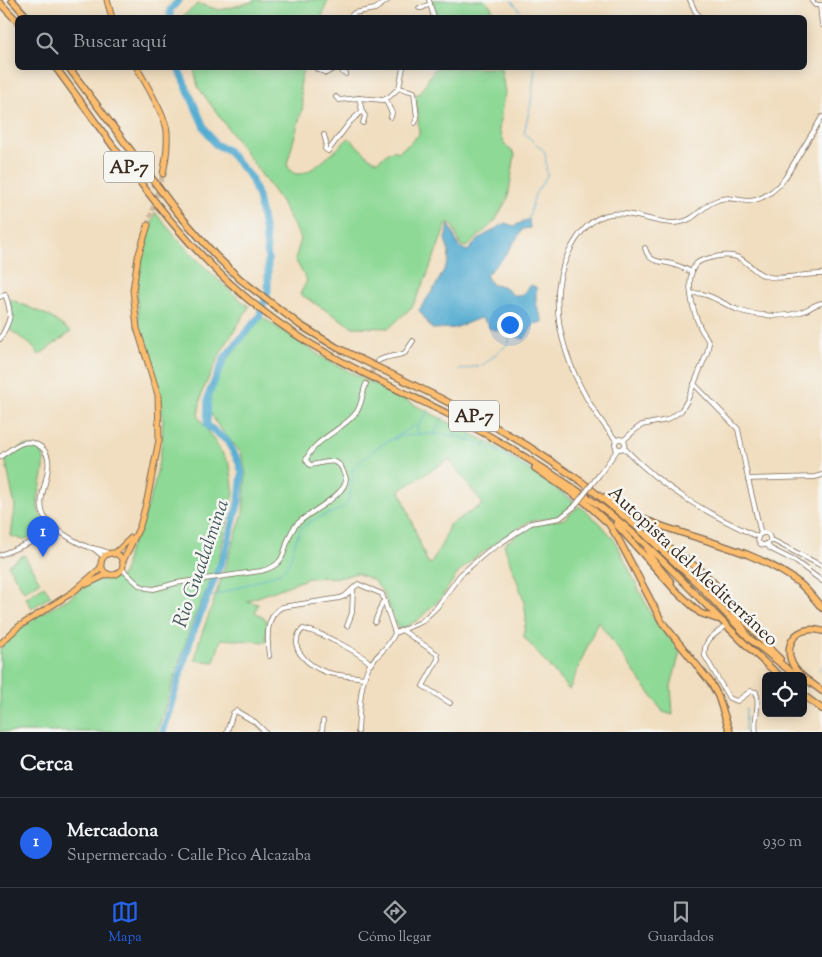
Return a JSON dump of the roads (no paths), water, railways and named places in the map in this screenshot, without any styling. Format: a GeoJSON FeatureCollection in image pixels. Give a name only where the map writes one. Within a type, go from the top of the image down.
{"type":"FeatureCollection","features":[{"type":"Feature","properties":{"kind":"highway"},"geometry":{"type":"LineString","coordinates":[[12,0],[25,15]]}},
{"type":"Feature","properties":{"kind":"highway"},"geometry":{"type":"LineString","coordinates":[[0,3],[15,19]]}},
{"type":"Feature","properties":{"kind":"highway","name":"Autopista del Mediterráneo"},"geometry":{"type":"LineString","coordinates":[[57,70],[142,185],[189,243],[207,262],[256,306],[297,335],[333,357],[463,422],[514,451],[595,503],[642,541],[726,626],[776,672]]}},
{"type":"Feature","properties":{"kind":"highway","name":"Autopista del Mediterráneo"},"geometry":{"type":"LineString","coordinates":[[70,70],[165,198],[240,279],[300,325],[349,354],[438,397],[496,428],[528,446],[582,482],[636,526],[750,639],[792,672]]}},
{"type":"Feature","properties":{"kind":"highway"},"geometry":{"type":"LineString","coordinates":[[514,451],[540,472],[585,502],[609,524],[662,622],[711,683],[721,703],[730,732]]}},
{"type":"Feature","properties":{"kind":"highway"},"geometry":{"type":"LineString","coordinates":[[582,482],[629,512],[648,521],[735,549],[761,560],[801,584],[822,608]]}},
{"type":"Feature","properties":{"kind":"highway"},"geometry":{"type":"LineString","coordinates":[[574,489],[613,521],[675,590],[700,612],[720,620]]}},
{"type":"Feature","properties":{"kind":"highway"},"geometry":{"type":"LineString","coordinates":[[636,526],[677,552],[711,580],[754,633]]}},
{"type":"Feature","properties":{"kind":"highway"},"geometry":{"type":"LineString","coordinates":[[631,540],[652,558]]}},
{"type":"Feature","properties":{"kind":"highway"},"geometry":{"type":"LineString","coordinates":[[642,541],[652,558],[678,590],[710,615]]}},
{"type":"Feature","properties":{"kind":"highway"},"geometry":{"type":"LineString","coordinates":[[677,552],[717,593],[750,639]]}},
{"type":"Feature","properties":{"kind":"highway"},"geometry":{"type":"LineString","coordinates":[[736,617],[793,672]]}},
{"type":"Feature","properties":{"kind":"highway"},"geometry":{"type":"LineString","coordinates":[[799,672],[792,665],[790,646],[794,637],[810,629],[822,631]]}},
{"type":"Feature","properties":{"kind":"highway"},"geometry":{"type":"LineString","coordinates":[[807,680],[822,693]]}},
{"type":"Feature","properties":{"kind":"highway"},"geometry":{"type":"LineString","coordinates":[[807,684],[822,693]]}},
{"type":"Feature","properties":{"kind":"highway"},"geometry":{"type":"LineString","coordinates":[[807,698],[822,709]]}},
{"type":"Feature","properties":{"kind":"main road"},"geometry":{"type":"LineString","coordinates":[[107,0],[111,15]]}},
{"type":"Feature","properties":{"kind":"main road"},"geometry":{"type":"LineString","coordinates":[[138,70],[153,96],[167,130],[164,174]]}},
{"type":"Feature","properties":{"kind":"main road"},"geometry":{"type":"LineString","coordinates":[[0,644],[18,627],[80,588],[108,574],[118,574],[122,569],[123,561],[140,526],[159,440],[158,395],[137,328],[132,290],[138,256],[148,225]]}},
{"type":"Feature","properties":{"kind":"main road"},"geometry":{"type":"LineString","coordinates":[[80,588],[102,567],[109,555],[131,538],[143,516]]}},
{"type":"Feature","properties":{"kind":"main road"},"geometry":{"type":"LineString","coordinates":[[109,555],[120,556],[123,561]]}},
{"type":"Feature","properties":{"kind":"main road"},"geometry":{"type":"LineString","coordinates":[[102,567],[108,574]]}},
{"type":"Feature","properties":{"kind":"street"},"geometry":{"type":"LineString","coordinates":[[349,15],[375,8],[381,2],[388,0]]}},
{"type":"Feature","properties":{"kind":"street"},"geometry":{"type":"LineString","coordinates":[[690,0],[698,15]]}},
{"type":"Feature","properties":{"kind":"street"},"geometry":{"type":"LineString","coordinates":[[810,0],[815,5],[821,5],[822,25]]}},
{"type":"Feature","properties":{"kind":"street"},"geometry":{"type":"LineString","coordinates":[[419,8],[430,2],[433,15]]}},
{"type":"Feature","properties":{"kind":"street"},"geometry":{"type":"LineString","coordinates":[[342,70],[346,74]]}},
{"type":"Feature","properties":{"kind":"street"},"geometry":{"type":"LineString","coordinates":[[336,96],[339,100],[359,98],[376,101],[385,99],[399,88],[403,70]]}},
{"type":"Feature","properties":{"kind":"street"},"geometry":{"type":"LineString","coordinates":[[399,88],[414,92],[417,118],[415,124]]}},
{"type":"Feature","properties":{"kind":"street"},"geometry":{"type":"LineString","coordinates":[[359,98],[364,116],[363,123]]}},
{"type":"Feature","properties":{"kind":"street"},"geometry":{"type":"LineString","coordinates":[[385,99],[392,113],[391,117]]}},
{"type":"Feature","properties":{"kind":"street"},"geometry":{"type":"LineString","coordinates":[[324,136],[326,142],[325,149],[328,151],[350,122],[362,111]]}},
{"type":"Feature","properties":{"kind":"street"},"geometry":{"type":"LineString","coordinates":[[618,449],[615,446],[616,440],[602,421],[578,380],[559,328],[557,299],[559,279],[564,262],[574,242],[588,225],[601,217],[612,214],[622,213],[673,223],[695,217],[709,204],[718,199],[729,198],[748,201],[756,200],[766,195],[778,187],[785,178],[822,117]]}},
{"type":"Feature","properties":{"kind":"street"},"geometry":{"type":"LineString","coordinates":[[645,248],[648,256],[654,260],[681,266],[692,272]]}},
{"type":"Feature","properties":{"kind":"street"},"geometry":{"type":"LineString","coordinates":[[616,440],[624,440],[642,425],[667,420],[684,407],[709,347],[708,339],[700,328],[692,306],[692,272],[695,265],[700,261],[713,257],[734,256],[765,276],[774,278],[822,274]]}},
{"type":"Feature","properties":{"kind":"street"},"geometry":{"type":"LineString","coordinates":[[691,294],[695,293],[705,296],[738,310],[757,314],[791,315],[804,312],[816,304],[822,303]]}},
{"type":"Feature","properties":{"kind":"street"},"geometry":{"type":"LineString","coordinates":[[0,297],[5,294],[10,309],[10,322],[0,339]]}},
{"type":"Feature","properties":{"kind":"street"},"geometry":{"type":"LineString","coordinates":[[378,361],[388,356],[394,357],[405,353],[413,341]]}},
{"type":"Feature","properties":{"kind":"street"},"geometry":{"type":"LineString","coordinates":[[122,569],[140,585],[154,589],[261,571],[270,569],[277,564],[283,558],[289,537],[295,526],[304,517],[314,512],[338,493],[346,479],[342,467],[338,463],[325,462],[310,465],[306,460],[308,454],[314,448],[357,412],[366,384]]}},
{"type":"Feature","properties":{"kind":"street"},"geometry":{"type":"LineString","coordinates":[[694,384],[738,429],[760,536],[760,544],[774,541],[822,566]]}},
{"type":"Feature","properties":{"kind":"street"},"geometry":{"type":"LineString","coordinates":[[624,440],[624,448]]}},
{"type":"Feature","properties":{"kind":"street"},"geometry":{"type":"LineString","coordinates":[[0,456],[24,442],[37,444],[46,453],[49,462],[43,493],[42,510],[44,516],[56,529],[86,546],[109,555]]}},
{"type":"Feature","properties":{"kind":"street"},"geometry":{"type":"LineString","coordinates":[[395,633],[421,622],[437,607],[460,575],[486,552],[531,523],[560,518],[574,507],[618,449],[624,448]]}},
{"type":"Feature","properties":{"kind":"street"},"geometry":{"type":"LineString","coordinates":[[624,448],[668,488],[732,526],[760,536],[768,534],[770,541]]}},
{"type":"Feature","properties":{"kind":"street"},"geometry":{"type":"LineString","coordinates":[[748,479],[815,477],[822,475]]}},
{"type":"Feature","properties":{"kind":"street"},"geometry":{"type":"LineString","coordinates":[[0,555],[54,533],[56,529]]}},
{"type":"Feature","properties":{"kind":"street"},"geometry":{"type":"LineString","coordinates":[[766,544],[822,581]]}},
{"type":"Feature","properties":{"kind":"street"},"geometry":{"type":"LineString","coordinates":[[268,656],[269,622],[275,610],[282,607],[340,598],[358,584],[370,587],[382,594],[395,633],[391,643],[371,664],[365,678],[358,732]]}},
{"type":"Feature","properties":{"kind":"street"},"geometry":{"type":"LineString","coordinates":[[347,626],[352,613],[352,589]]}},
{"type":"Feature","properties":{"kind":"street"},"geometry":{"type":"LineString","coordinates":[[375,622],[382,603],[385,601]]}},
{"type":"Feature","properties":{"kind":"street"},"geometry":{"type":"LineString","coordinates":[[726,626],[705,644],[705,656],[729,698],[737,701],[751,691],[756,692],[758,704],[755,721],[756,732]]}},
{"type":"Feature","properties":{"kind":"street"},"geometry":{"type":"LineString","coordinates":[[365,678],[330,674],[311,665],[297,649],[299,633],[303,629],[319,633],[363,657],[371,664]]}},
{"type":"Feature","properties":{"kind":"street"},"geometry":{"type":"LineString","coordinates":[[402,630],[437,654],[438,659],[423,687],[450,703]]}},
{"type":"Feature","properties":{"kind":"street"},"geometry":{"type":"LineString","coordinates":[[227,732],[233,713],[236,712],[255,722],[265,732]]}},
{"type":"Feature","properties":{"kind":"street"},"geometry":{"type":"LineString","coordinates":[[322,732],[323,721]]}},
{"type":"Feature","properties":{"kind":"water"},"geometry":{"type":"Polygon","coordinates":[[[529,219],[530,228],[523,229],[504,257],[486,275],[492,285],[503,286],[513,295],[522,295],[531,285],[536,287],[536,303],[543,322],[534,324],[524,339],[489,328],[486,322],[480,318],[455,328],[432,329],[419,310],[435,287],[448,262],[449,253],[445,239],[449,224],[459,247],[467,251],[480,238],[505,223],[514,226],[529,219]]]}},
{"type":"Feature","properties":{"kind":"waterway","name":"Rio Guadalmina"},"geometry":{"type":"LineString","coordinates":[[170,15],[170,10],[179,0]]}},
{"type":"Feature","properties":{"kind":"waterway"},"geometry":{"type":"LineString","coordinates":[[511,0],[524,15]]}},
{"type":"Feature","properties":{"kind":"waterway","name":"Rio Guadalmina"},"geometry":{"type":"LineString","coordinates":[[163,732],[192,635],[225,553],[239,501],[242,473],[238,460],[227,441],[207,425],[208,396],[225,357],[259,317],[268,291],[268,259],[265,232],[258,197],[251,178],[227,150],[215,144],[204,127],[179,70]]}},
{"type":"Feature","properties":{"kind":"waterway"},"geometry":{"type":"LineString","coordinates":[[528,221],[535,194],[547,176],[545,152],[524,133],[531,103],[535,70]]}},
{"type":"Feature","properties":{"kind":"waterway"},"geometry":{"type":"LineString","coordinates":[[459,370],[483,365],[509,343],[510,333]]}},
{"type":"Feature","properties":{"kind":"waterway"},"geometry":{"type":"LineString","coordinates":[[418,433],[417,427],[429,410]]}},
{"type":"Feature","properties":{"kind":"waterway"},"geometry":{"type":"LineString","coordinates":[[434,434],[443,417]]}},
{"type":"Feature","properties":{"kind":"waterway"},"geometry":{"type":"LineString","coordinates":[[454,435],[458,424]]}},
{"type":"Feature","properties":{"kind":"waterway"},"geometry":{"type":"LineString","coordinates":[[207,598],[280,573],[289,562],[297,536],[305,525],[339,510],[347,503],[353,468],[375,449],[414,426]]}},
{"type":"Feature","properties":{"kind":"waterway"},"geometry":{"type":"LineString","coordinates":[[469,440],[473,433]]}},
{"type":"Feature","properties":{"kind":"waterway"},"geometry":{"type":"LineString","coordinates":[[393,439],[416,434],[441,434],[462,438],[502,453],[574,500]]}},
{"type":"Feature","properties":{"kind":"waterway"},"geometry":{"type":"LineString","coordinates":[[484,446],[488,441]]}},
{"type":"Feature","properties":{"kind":"waterway"},"geometry":{"type":"LineString","coordinates":[[819,670],[822,666]]}},
{"type":"Feature","properties":{"kind":"waterway"},"geometry":{"type":"LineString","coordinates":[[745,732],[746,709]]}},
{"type":"Feature","properties":{"kind":"tunnel"},"geometry":{"type":"LineString","coordinates":[[148,225],[163,174]]}},
{"type":"Feature","properties":{"kind":"tunnel"},"geometry":{"type":"LineString","coordinates":[[366,384],[375,366]]}},
{"type":"Feature","properties":{"kind":"place","name":"Mercadona"},"geometry":{"type":"Point","coordinates":[43,557]}}]}
